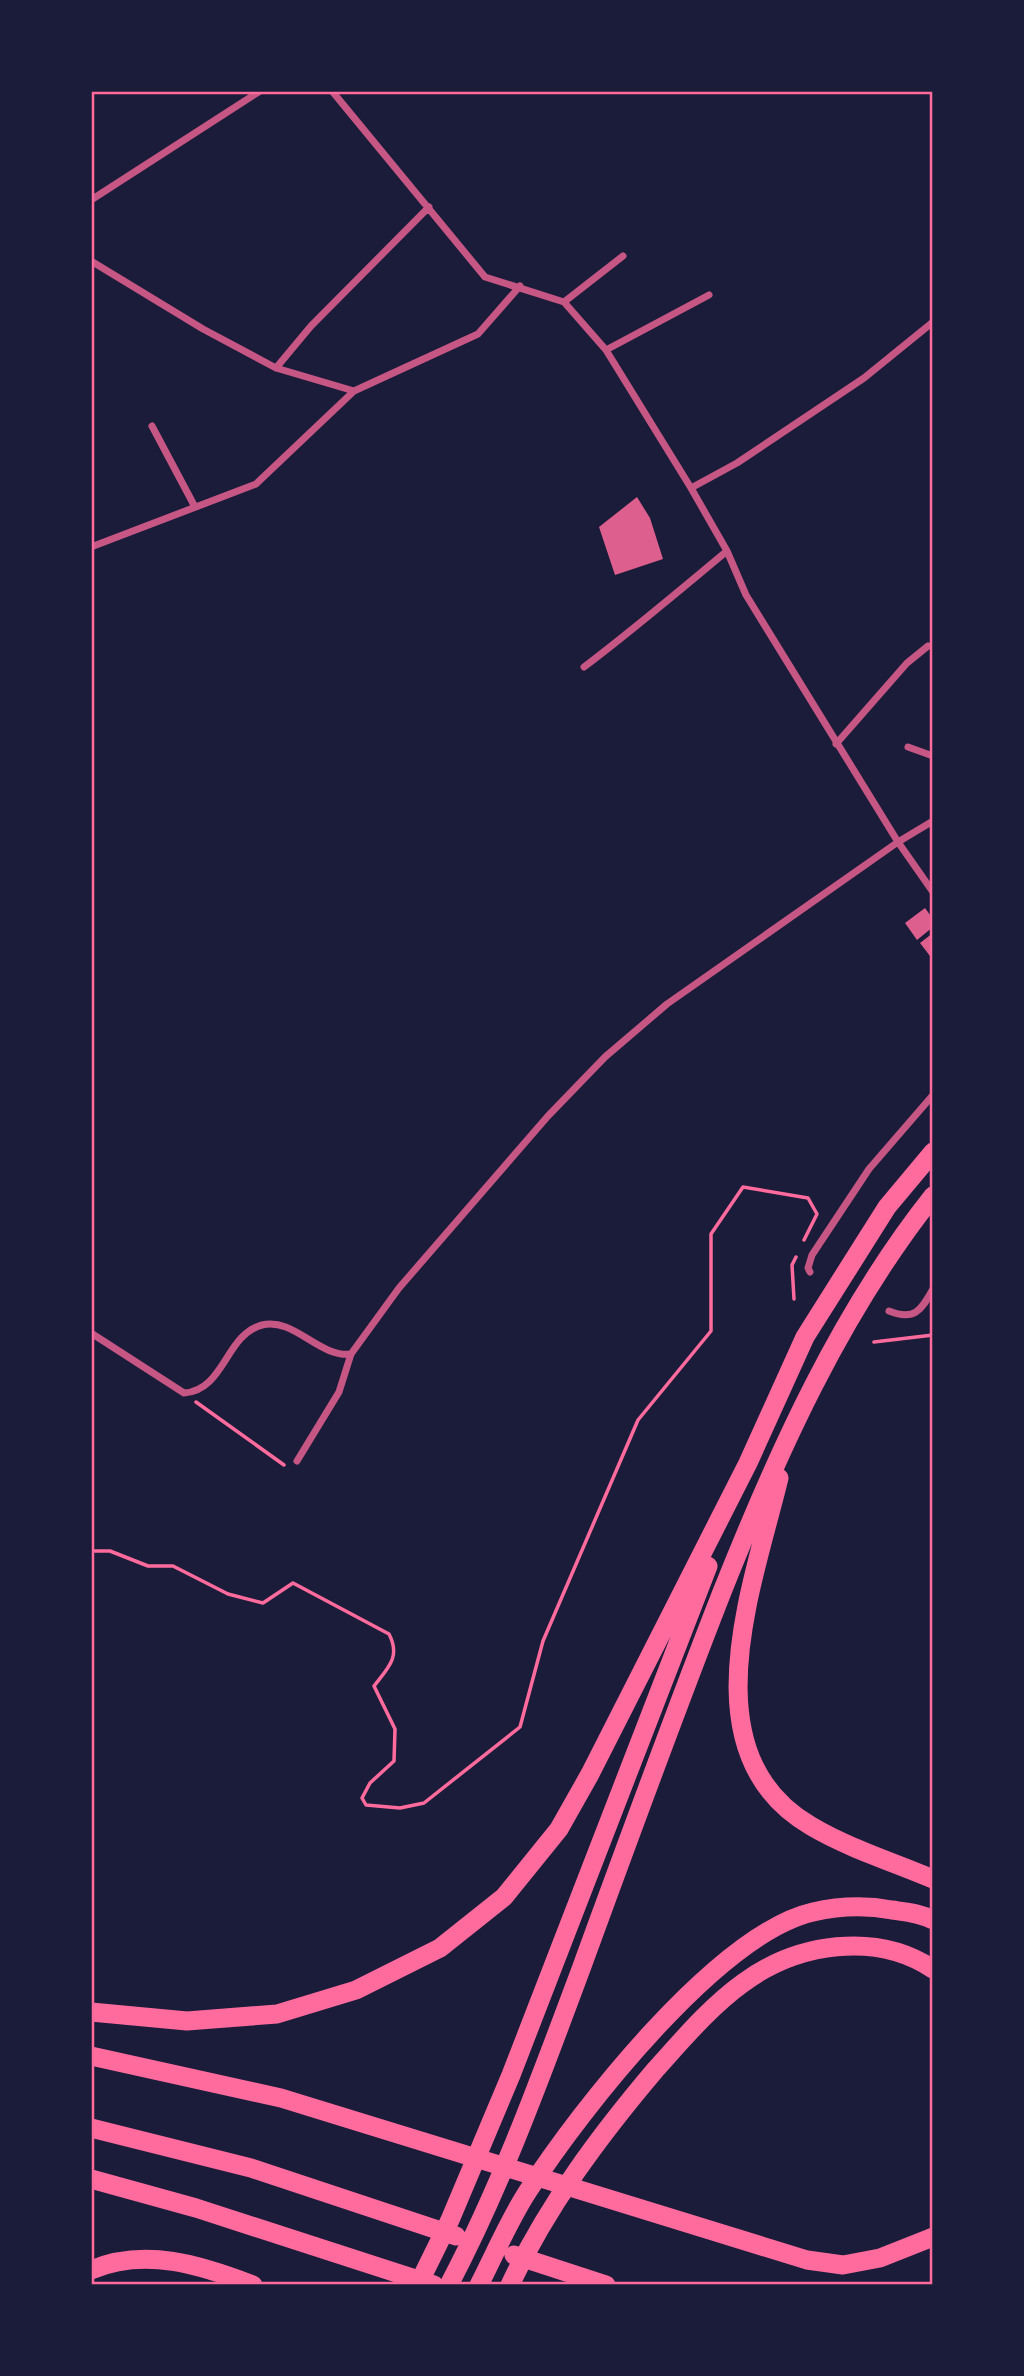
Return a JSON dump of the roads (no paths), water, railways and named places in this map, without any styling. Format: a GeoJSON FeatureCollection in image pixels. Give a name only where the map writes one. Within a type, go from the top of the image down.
{"type":"FeatureCollection","features":[{"type":"Feature","properties":{"kind":"highway"},"geometry":{"type":"LineString","coordinates":[[91,2012],[187,2021],[277,2014],[356,1990],[440,1948],[504,1897],[559,1829],[584,1785],[748,1463],[805,1337],[887,1207],[933,1152]]}},
{"type":"Feature","properties":{"kind":"highway"},"geometry":{"type":"LineString","coordinates":[[449,2285],[478,2230],[538,2086],[690,1675],[749,1524],[789,1433],[836,1345],[901,1236],[933,1196]]}},
{"type":"Feature","properties":{"kind":"highway"},"geometry":{"type":"LineString","coordinates":[[789,1433],[744,1626],[736,1680],[740,1727],[752,1761],[772,1793],[810,1825],[933,1879]]}},
{"type":"Feature","properties":{"kind":"highway"},"geometry":{"type":"LineString","coordinates":[[418,2285],[450,2220],[511,2075],[748,1463]]}},
{"type":"Feature","properties":{"kind":"highway"},"geometry":{"type":"LineString","coordinates":[[479,2285],[527,2192],[593,2101],[675,2008],[727,1959],[767,1931],[812,1912],[866,1905],[923,1915],[933,1920]]}},
{"type":"Feature","properties":{"kind":"highway"},"geometry":{"type":"LineString","coordinates":[[510,2285],[569,2182],[618,2113],[687,2034],[744,1982],[803,1953],[863,1944],[914,1956],[933,1969]]}},
{"type":"Feature","properties":{"kind":"highway"},"geometry":{"type":"LineString","coordinates":[[91,2056],[281,2098],[807,2260],[843,2265],[880,2258],[933,2237]]}},
{"type":"Feature","properties":{"kind":"highway"},"geometry":{"type":"LineString","coordinates":[[91,2128],[251,2168],[606,2285]]}},
{"type":"Feature","properties":{"kind":"highway"},"geometry":{"type":"LineString","coordinates":[[91,2179],[196,2207],[434,2285]]}},
{"type":"Feature","properties":{"kind":"highway"},"geometry":{"type":"LineString","coordinates":[[91,2270],[107,2263],[156,2257],[223,2273],[253,2285]]}},
{"type":"Feature","properties":{"kind":"street"},"geometry":{"type":"LineString","coordinates":[[91,200],[260,91]]}},
{"type":"Feature","properties":{"kind":"street"},"geometry":{"type":"LineString","coordinates":[[331,91],[485,276],[564,302],[606,350],[691,488],[727,551],[746,595],[836,744],[933,892]]}},
{"type":"Feature","properties":{"kind":"street"},"geometry":{"type":"LineString","coordinates":[[276,368],[320,316],[429,207]]}},
{"type":"Feature","properties":{"kind":"street"},"geometry":{"type":"LineString","coordinates":[[564,302],[623,256]]}},
{"type":"Feature","properties":{"kind":"street"},"geometry":{"type":"LineString","coordinates":[[91,261],[276,368],[354,391]]}},
{"type":"Feature","properties":{"kind":"street"},"geometry":{"type":"LineString","coordinates":[[91,547],[256,484],[354,391],[478,334],[520,286]]}},
{"type":"Feature","properties":{"kind":"street"},"geometry":{"type":"LineString","coordinates":[[606,350],[709,295]]}},
{"type":"Feature","properties":{"kind":"street"},"geometry":{"type":"LineString","coordinates":[[691,488],[737,463],[864,378],[933,322]]}},
{"type":"Feature","properties":{"kind":"street"},"geometry":{"type":"LineString","coordinates":[[152,426],[195,507]]}},
{"type":"Feature","properties":{"kind":"street"},"geometry":{"type":"LineString","coordinates":[[584,667],[632,631],[664,601],[727,551]]}},
{"type":"Feature","properties":{"kind":"street"},"geometry":{"type":"LineString","coordinates":[[836,744],[907,663],[928,646]]}},
{"type":"Feature","properties":{"kind":"street"},"geometry":{"type":"LineString","coordinates":[[908,747],[933,756]]}},
{"type":"Feature","properties":{"kind":"street"},"geometry":{"type":"LineString","coordinates":[[297,1461],[339,1392],[351,1354],[399,1288],[548,1116],[606,1057],[667,1004],[898,842],[933,821]]}},
{"type":"Feature","properties":{"kind":"street"},"geometry":{"type":"LineString","coordinates":[[810,1272],[808,1268],[812,1255],[869,1169],[933,1096]]}},
{"type":"Feature","properties":{"kind":"street"},"geometry":{"type":"LineString","coordinates":[[888,1311],[902,1316],[914,1315],[921,1310],[933,1289]]}},
{"type":"Feature","properties":{"kind":"street"},"geometry":{"type":"LineString","coordinates":[[91,1334],[184,1392],[197,1392],[208,1385],[246,1334],[262,1325],[278,1325],[337,1356],[351,1354]]}}]}
